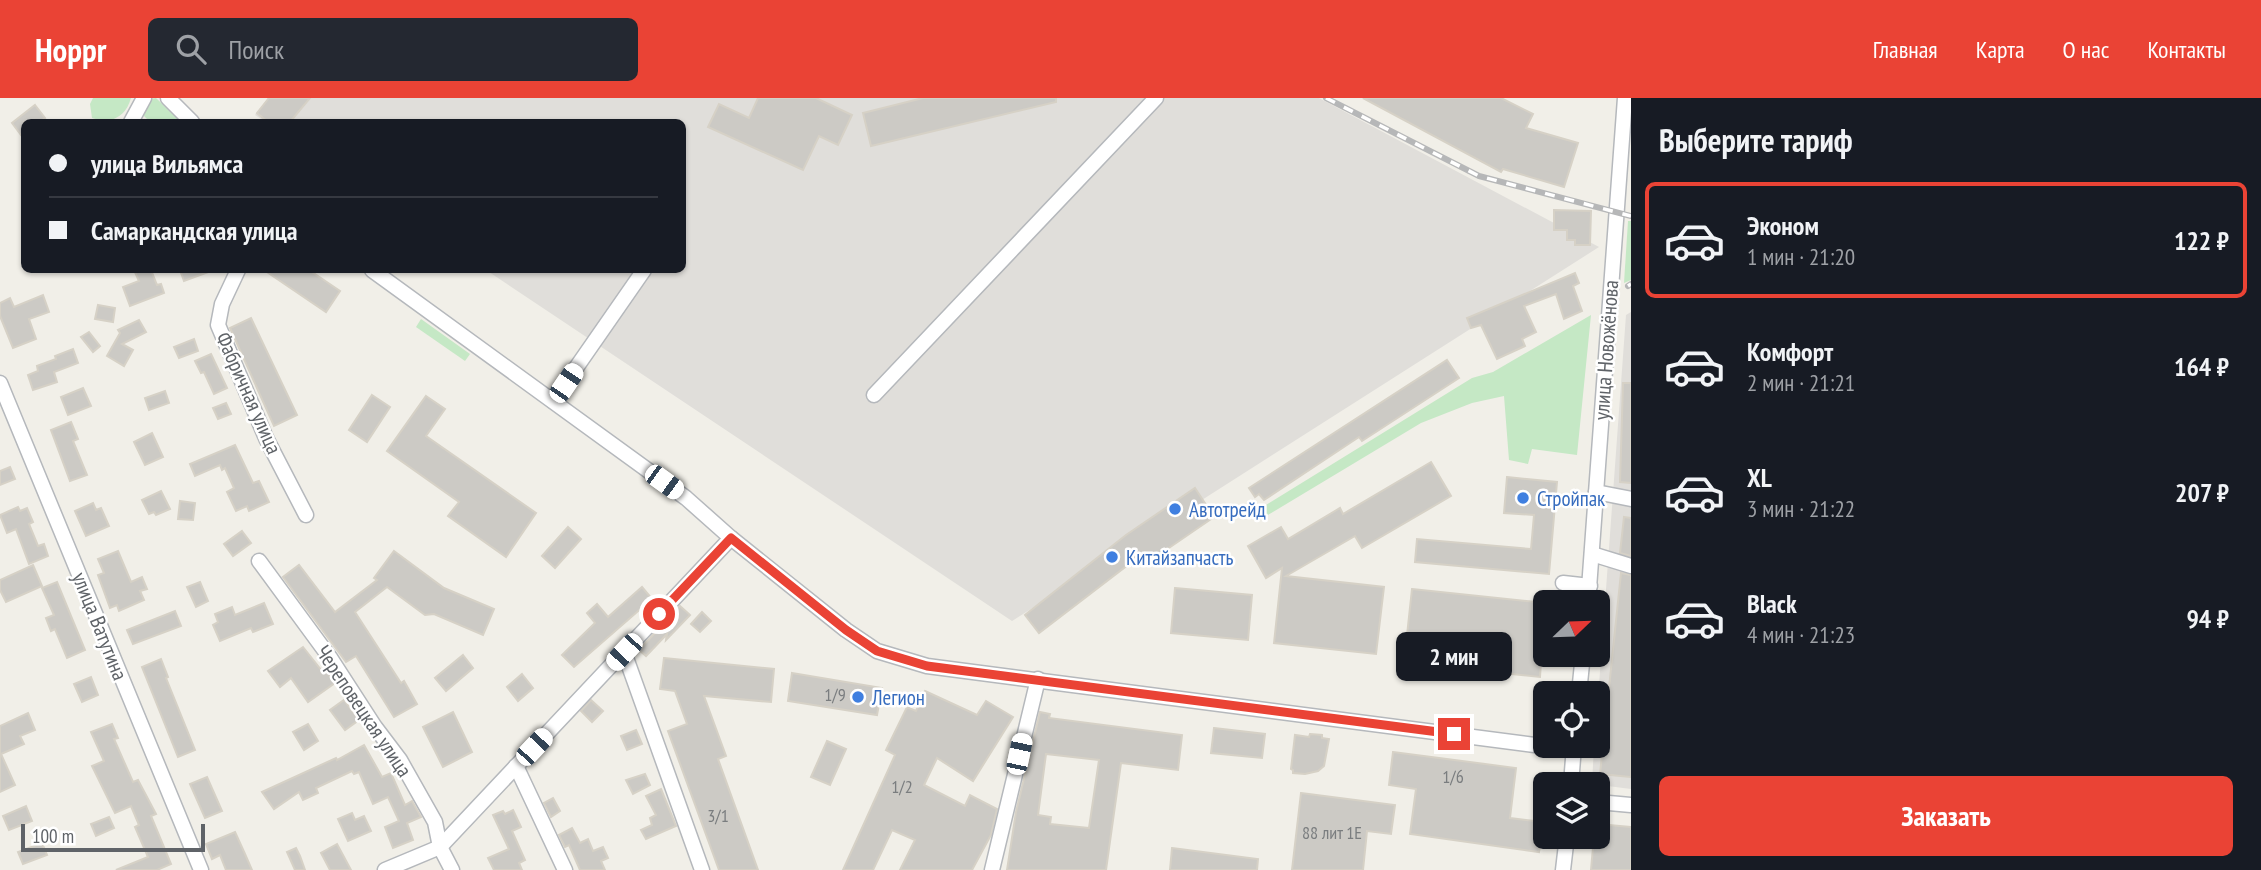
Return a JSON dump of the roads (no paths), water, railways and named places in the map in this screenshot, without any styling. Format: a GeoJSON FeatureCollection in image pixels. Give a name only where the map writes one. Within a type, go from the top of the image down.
{"type":"FeatureCollection","features":[{"type":"Feature","properties":{"kind":"street"},"geometry":{"type":"LineString","coordinates":[[133,119],[144,98]]}},
{"type":"Feature","properties":{"kind":"street"},"geometry":{"type":"LineString","coordinates":[[168,98],[188,119]]}},
{"type":"Feature","properties":{"kind":"street"},"geometry":{"type":"LineString","coordinates":[[874,395],[1156,98]]}},
{"type":"Feature","properties":{"kind":"street","name":"улица Новожёнова"},"geometry":{"type":"LineString","coordinates":[[1590,590],[1625,98]]}},
{"type":"Feature","properties":{"kind":"street","name":"Фабричная улица"},"geometry":{"type":"LineString","coordinates":[[237,273],[222,304],[218,325],[267,438],[306,515]]}},
{"type":"Feature","properties":{"kind":"street"},"geometry":{"type":"LineString","coordinates":[[376,273],[686,498],[731,538],[846,630],[877,651],[927,666],[1533,745]]}},
{"type":"Feature","properties":{"kind":"street"},"geometry":{"type":"LineString","coordinates":[[553,401],[642,273]]}},
{"type":"Feature","properties":{"kind":"street","name":"улица Ватутина"},"geometry":{"type":"LineString","coordinates":[[0,383],[201,870]]}},
{"type":"Feature","properties":{"kind":"street"},"geometry":{"type":"LineString","coordinates":[[1596,492],[1631,499]]}},
{"type":"Feature","properties":{"kind":"street"},"geometry":{"type":"LineString","coordinates":[[386,870],[440,847],[731,538]]}},
{"type":"Feature","properties":{"kind":"street"},"geometry":{"type":"LineString","coordinates":[[1592,554],[1631,566]]}},
{"type":"Feature","properties":{"kind":"street","name":"Череповецкая улица"},"geometry":{"type":"LineString","coordinates":[[259,561],[400,760],[435,822],[440,847],[452,870]]}},
{"type":"Feature","properties":{"kind":"street"},"geometry":{"type":"LineString","coordinates":[[1563,583],[1590,586]]}},
{"type":"Feature","properties":{"kind":"street"},"geometry":{"type":"LineString","coordinates":[[624,652],[702,870]]}},
{"type":"Feature","properties":{"kind":"street"},"geometry":{"type":"LineString","coordinates":[[992,870],[1038,679]]}},
{"type":"Feature","properties":{"kind":"street"},"geometry":{"type":"LineString","coordinates":[[516,766],[565,870]]}},
{"type":"Feature","properties":{"kind":"street"},"geometry":{"type":"LineString","coordinates":[[1610,803],[1631,805]]}},
{"type":"Feature","properties":{"kind":"street"},"geometry":{"type":"LineString","coordinates":[[1563,870],[1565,849]]}},
{"type":"Feature","properties":{"kind":"railway"},"geometry":{"type":"LineString","coordinates":[[1326,98],[1479,176],[1631,216]]}},
{"type":"Feature","properties":{"kind":"place","name":"Стройпак"},"geometry":{"type":"Point","coordinates":[1523,498]}},
{"type":"Feature","properties":{"kind":"place","name":"Автотрейд"},"geometry":{"type":"Point","coordinates":[1175,509]}},
{"type":"Feature","properties":{"kind":"place","name":"Китайзапчасть"},"geometry":{"type":"Point","coordinates":[1112,557]}},
{"type":"Feature","properties":{"kind":"place","name":"Легион"},"geometry":{"type":"Point","coordinates":[858,697]}}]}
